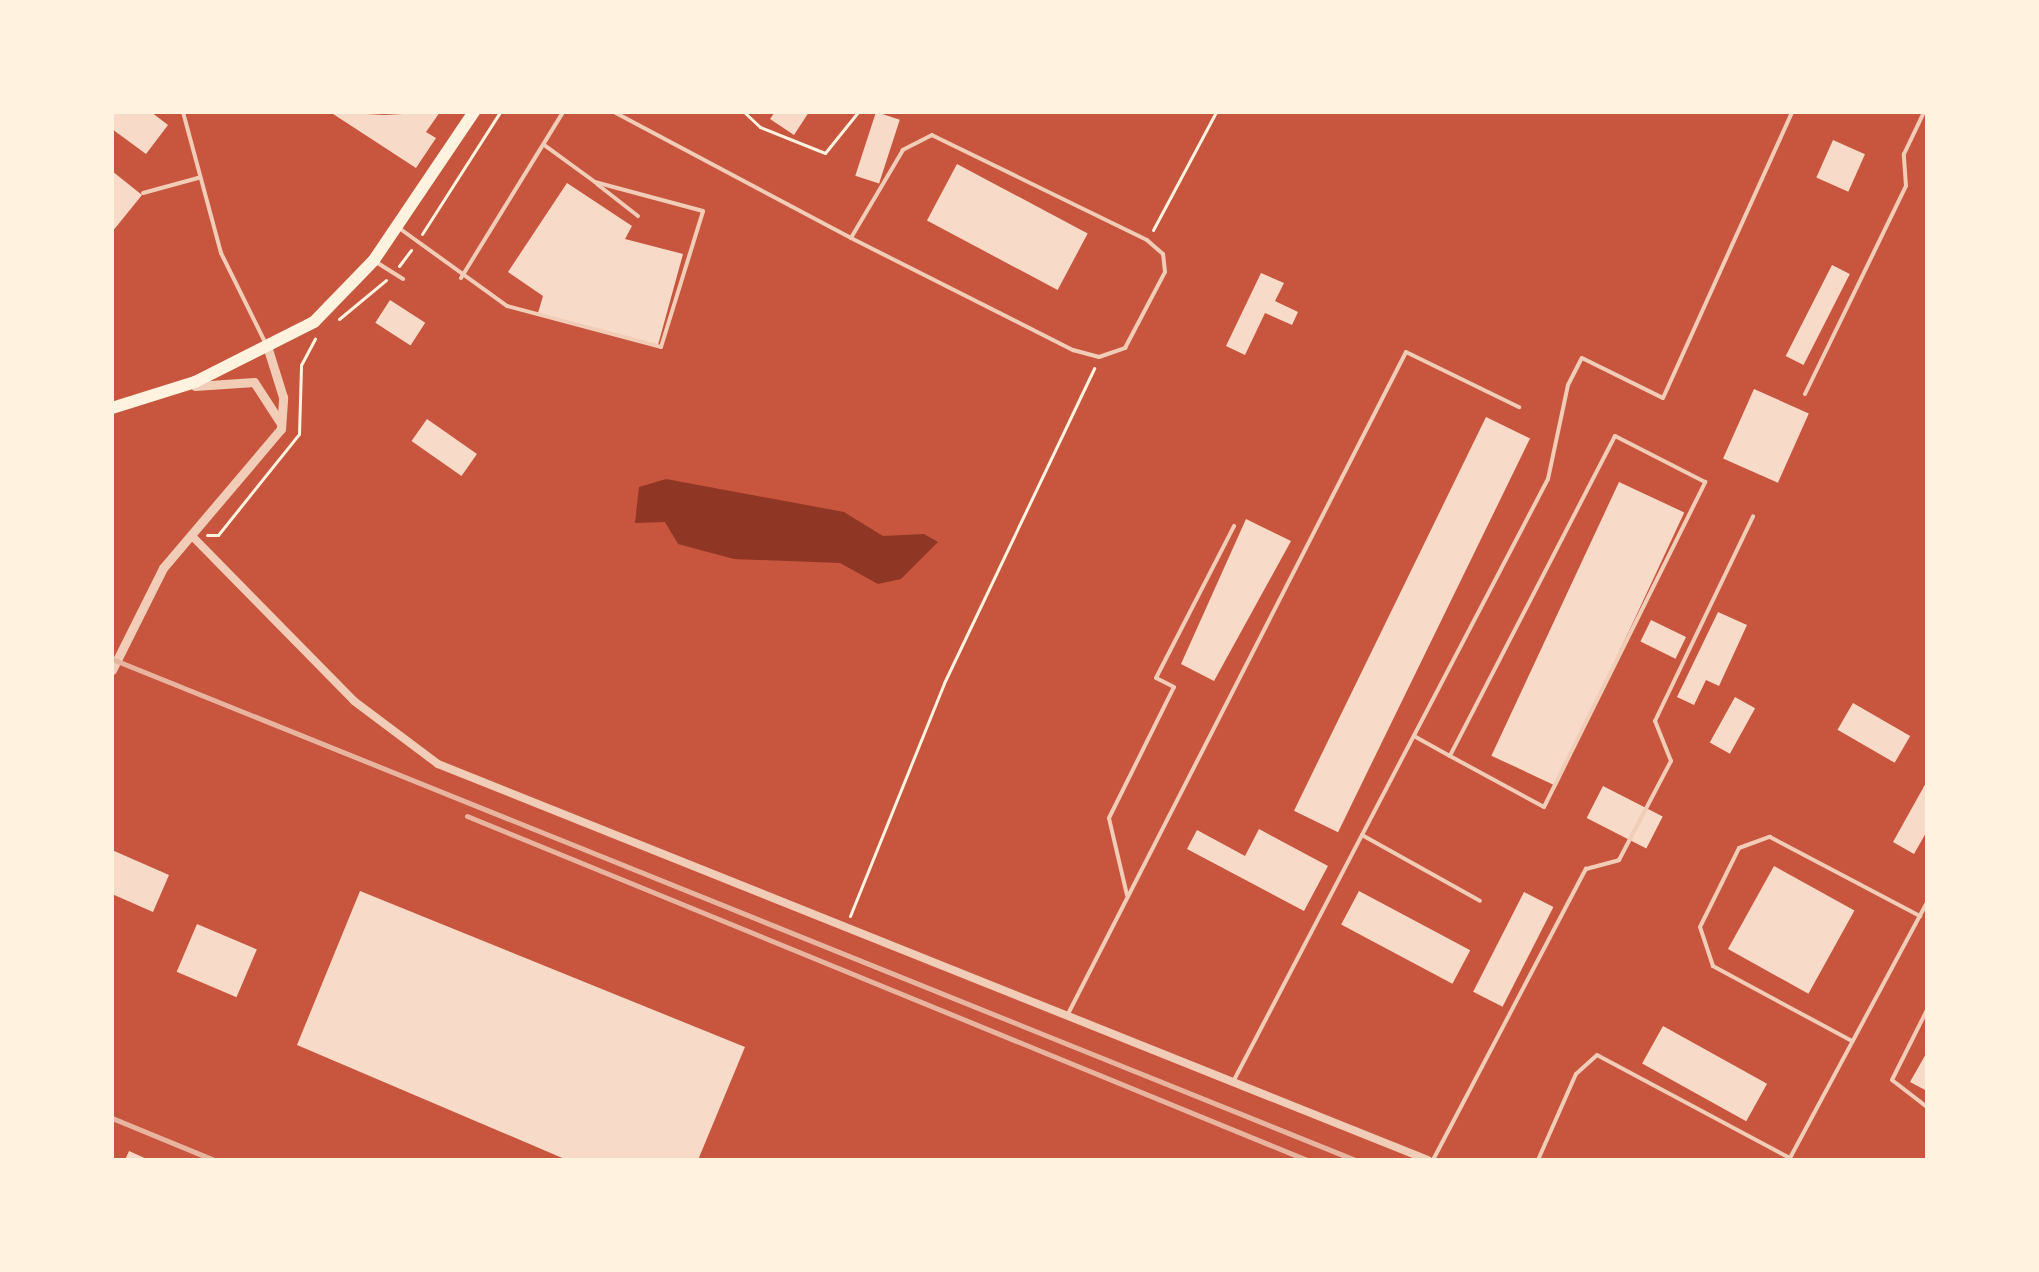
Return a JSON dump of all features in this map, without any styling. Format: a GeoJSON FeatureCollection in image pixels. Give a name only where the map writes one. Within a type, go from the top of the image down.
{"type":"FeatureCollection","features":[{"type":"Feature","properties":{"kind":"main road"},"geometry":{"type":"LineString","coordinates":[[112,408],[167,392],[314,322],[374,260],[399,228],[474,112]]}},
{"type":"Feature","properties":{"kind":"street"},"geometry":{"type":"LineString","coordinates":[[112,670],[154,581],[281,429],[283,397],[267,346]]}},
{"type":"Feature","properties":{"kind":"street"},"geometry":{"type":"LineString","coordinates":[[167,392],[246,379],[269,396],[281,429]]}},
{"type":"Feature","properties":{"kind":"street"},"geometry":{"type":"LineString","coordinates":[[192,536],[354,701],[438,764],[1430,1160]]}},
{"type":"Feature","properties":{"kind":"lane"},"geometry":{"type":"LineString","coordinates":[[183,112],[221,253],[267,346]]}},
{"type":"Feature","properties":{"kind":"lane"},"geometry":{"type":"LineString","coordinates":[[461,278],[563,112]]}},
{"type":"Feature","properties":{"kind":"lane"},"geometry":{"type":"LineString","coordinates":[[614,112],[851,238],[1099,357],[1125,348],[1165,272],[1163,254],[1147,240],[932,135],[903,150],[851,238]]}},
{"type":"Feature","properties":{"kind":"lane"},"geometry":{"type":"LineString","coordinates":[[1233,1082],[1548,479],[1568,385],[1582,358],[1663,398],[1792,112]]}},
{"type":"Feature","properties":{"kind":"lane"},"geometry":{"type":"LineString","coordinates":[[1805,394],[1906,186],[1904,154],[1924,112]]}},
{"type":"Feature","properties":{"kind":"lane"},"geometry":{"type":"LineString","coordinates":[[544,145],[638,216]]}},
{"type":"Feature","properties":{"kind":"lane"},"geometry":{"type":"LineString","coordinates":[[143,193],[199,178]]}},
{"type":"Feature","properties":{"kind":"lane"},"geometry":{"type":"LineString","coordinates":[[399,228],[418,240],[461,278],[507,306],[661,347],[703,211],[595,182]]}},
{"type":"Feature","properties":{"kind":"lane"},"geometry":{"type":"LineString","coordinates":[[374,260],[403,279]]}},
{"type":"Feature","properties":{"kind":"lane"},"geometry":{"type":"LineString","coordinates":[[1067,1016],[1406,352],[1519,407]]}},
{"type":"Feature","properties":{"kind":"lane"},"geometry":{"type":"LineString","coordinates":[[1414,736],[1450,756],[1544,807],[1705,482],[1615,436],[1450,756]]}},
{"type":"Feature","properties":{"kind":"lane"},"geometry":{"type":"LineString","coordinates":[[1430,1160],[1586,869],[1619,860],[1671,761],[1655,721],[1753,516]]}},
{"type":"Feature","properties":{"kind":"lane"},"geometry":{"type":"LineString","coordinates":[[1128,897],[1109,818],[1174,687],[1156,678],[1234,526]]}},
{"type":"Feature","properties":{"kind":"lane"},"geometry":{"type":"LineString","coordinates":[[1362,835],[1480,901]]}},
{"type":"Feature","properties":{"kind":"lane"},"geometry":{"type":"LineString","coordinates":[[1852,1041],[1713,966],[1700,927],[1739,848],[1770,837],[1920,916]]}},
{"type":"Feature","properties":{"kind":"lane"},"geometry":{"type":"LineString","coordinates":[[1538,1160],[1576,1074],[1597,1055],[1789,1159],[1927,903]]}},
{"type":"Feature","properties":{"kind":"lane"},"geometry":{"type":"LineString","coordinates":[[1927,1010],[1892,1080],[1927,1107]]}},
{"type":"Feature","properties":{"kind":"path"},"geometry":{"type":"LineString","coordinates":[[333,325],[394,273],[500,112]]}},
{"type":"Feature","properties":{"kind":"path"},"geometry":{"type":"LineString","coordinates":[[744,112],[760,127],[825,153],[858,112]]}},
{"type":"Feature","properties":{"kind":"path"},"geometry":{"type":"LineString","coordinates":[[1147,240],[1216,112]]}},
{"type":"Feature","properties":{"kind":"path"},"geometry":{"type":"LineString","coordinates":[[192,536],[218,535],[299,434],[301,365],[320,335]]}},
{"type":"Feature","properties":{"kind":"path"},"geometry":{"type":"LineString","coordinates":[[846,927],[944,683],[1099,357]]}},
{"type":"Feature","properties":{"kind":"shaded area"},"geometry":{"type":"Polygon","coordinates":[[[666,479],[844,512],[883,536],[924,534],[938,542],[901,579],[878,584],[840,563],[734,559],[678,544],[665,522],[635,523],[639,487],[666,479]]]}},
{"type":"Feature","properties":{"kind":"building"},"geometry":{"type":"Polygon","coordinates":[[[112,112],[151,112],[168,125],[146,154],[112,129],[112,112]]]}},
{"type":"Feature","properties":{"kind":"building"},"geometry":{"type":"Polygon","coordinates":[[[330,112],[384,115],[440,112],[426,132],[436,138],[416,168],[330,112]]]}},
{"type":"Feature","properties":{"kind":"building"},"geometry":{"type":"Polygon","coordinates":[[[775,112],[809,112],[794,135],[770,119],[775,112]]]}},
{"type":"Feature","properties":{"kind":"building"},"geometry":{"type":"Polygon","coordinates":[[[876,112],[900,120],[879,183],[855,176],[876,112]]]}},
{"type":"Feature","properties":{"kind":"building"},"geometry":{"type":"Polygon","coordinates":[[[1833,140],[1865,154],[1848,192],[1816,177],[1833,140]]]}},
{"type":"Feature","properties":{"kind":"building"},"geometry":{"type":"Polygon","coordinates":[[[957,164],[1088,233],[1058,290],[927,221],[957,164]]]}},
{"type":"Feature","properties":{"kind":"building"},"geometry":{"type":"Polygon","coordinates":[[[112,171],[142,195],[112,232],[112,171]]]}},
{"type":"Feature","properties":{"kind":"building"},"geometry":{"type":"Polygon","coordinates":[[[567,183],[632,226],[625,239],[683,254],[658,345],[538,313],[543,296],[508,272],[567,183]]]}},
{"type":"Feature","properties":{"kind":"building"},"geometry":{"type":"Polygon","coordinates":[[[1832,265],[1850,274],[1804,365],[1786,356],[1832,265]]]}},
{"type":"Feature","properties":{"kind":"building"},"geometry":{"type":"Polygon","coordinates":[[[1261,273],[1284,283],[1275,301],[1298,312],[1292,325],[1265,313],[1245,355],[1226,346],[1261,273]]]}},
{"type":"Feature","properties":{"kind":"building"},"geometry":{"type":"Polygon","coordinates":[[[390,300],[425,323],[411,346],[375,323],[390,300]]]}},
{"type":"Feature","properties":{"kind":"building"},"geometry":{"type":"Polygon","coordinates":[[[1754,389],[1809,413],[1778,483],[1723,458],[1754,389]]]}},
{"type":"Feature","properties":{"kind":"building"},"geometry":{"type":"Polygon","coordinates":[[[1486,417],[1530,438],[1338,832],[1294,811],[1486,417]]]}},
{"type":"Feature","properties":{"kind":"building"},"geometry":{"type":"Polygon","coordinates":[[[427,419],[477,454],[461,476],[412,441],[427,419]]]}},
{"type":"Feature","properties":{"kind":"building"},"geometry":{"type":"Polygon","coordinates":[[[1619,482],[1684,512],[1557,786],[1491,756],[1619,482]]]}},
{"type":"Feature","properties":{"kind":"building"},"geometry":{"type":"Polygon","coordinates":[[[1246,519],[1291,541],[1214,681],[1181,664],[1246,519]]]}},
{"type":"Feature","properties":{"kind":"building"},"geometry":{"type":"Polygon","coordinates":[[[1718,612],[1747,625],[1719,686],[1706,680],[1694,705],[1677,697],[1718,612]]]}},
{"type":"Feature","properties":{"kind":"building"},"geometry":{"type":"Polygon","coordinates":[[[1651,620],[1686,637],[1676,659],[1640,642],[1651,620]]]}},
{"type":"Feature","properties":{"kind":"building"},"geometry":{"type":"Polygon","coordinates":[[[1735,697],[1755,708],[1730,754],[1710,742],[1735,697]]]}},
{"type":"Feature","properties":{"kind":"building"},"geometry":{"type":"Polygon","coordinates":[[[1853,703],[1910,736],[1895,763],[1838,730],[1853,703]]]}},
{"type":"Feature","properties":{"kind":"building"},"geometry":{"type":"Polygon","coordinates":[[[1927,781],[1927,831],[1914,854],[1893,842],[1927,781]]]}},
{"type":"Feature","properties":{"kind":"building"},"geometry":{"type":"Polygon","coordinates":[[[1603,786],[1663,816],[1646,848],[1587,818],[1603,786]]]}},
{"type":"Feature","properties":{"kind":"building"},"geometry":{"type":"Polygon","coordinates":[[[1259,829],[1328,866],[1304,911],[1187,849],[1197,830],[1245,856],[1259,829]]]}},
{"type":"Feature","properties":{"kind":"building"},"geometry":{"type":"Polygon","coordinates":[[[112,850],[169,875],[153,912],[112,894],[112,850]]]}},
{"type":"Feature","properties":{"kind":"building"},"geometry":{"type":"Polygon","coordinates":[[[1774,866],[1854,911],[1808,994],[1728,949],[1774,866]]]}},
{"type":"Feature","properties":{"kind":"building"},"geometry":{"type":"Polygon","coordinates":[[[360,891],[745,1047],[698,1160],[567,1160],[297,1045],[360,891]]]}},
{"type":"Feature","properties":{"kind":"building"},"geometry":{"type":"Polygon","coordinates":[[[1359,891],[1470,950],[1452,984],[1341,925],[1359,891]]]}},
{"type":"Feature","properties":{"kind":"building"},"geometry":{"type":"Polygon","coordinates":[[[1524,892],[1553,907],[1503,1007],[1473,992],[1524,892]]]}},
{"type":"Feature","properties":{"kind":"building"},"geometry":{"type":"Polygon","coordinates":[[[197,924],[257,949],[237,997],[177,972],[197,924]]]}},
{"type":"Feature","properties":{"kind":"building"},"geometry":{"type":"Polygon","coordinates":[[[1663,1026],[1767,1084],[1746,1121],[1642,1064],[1663,1026]]]}},
{"type":"Feature","properties":{"kind":"building"},"geometry":{"type":"Polygon","coordinates":[[[1927,1052],[1927,1091],[1910,1082],[1927,1052]]]}},
{"type":"Feature","properties":{"kind":"building"},"geometry":{"type":"Polygon","coordinates":[[[129,1151],[149,1160],[125,1160],[129,1151]]]}},
{"type":"Feature","properties":{"kind":"railway"},"geometry":{"type":"LineString","coordinates":[[112,659],[1355,1160]]}},
{"type":"Feature","properties":{"kind":"railway"},"geometry":{"type":"LineString","coordinates":[[467,816],[1307,1160]]}},
{"type":"Feature","properties":{"kind":"railway"},"geometry":{"type":"LineString","coordinates":[[112,1118],[214,1160]]}}]}
